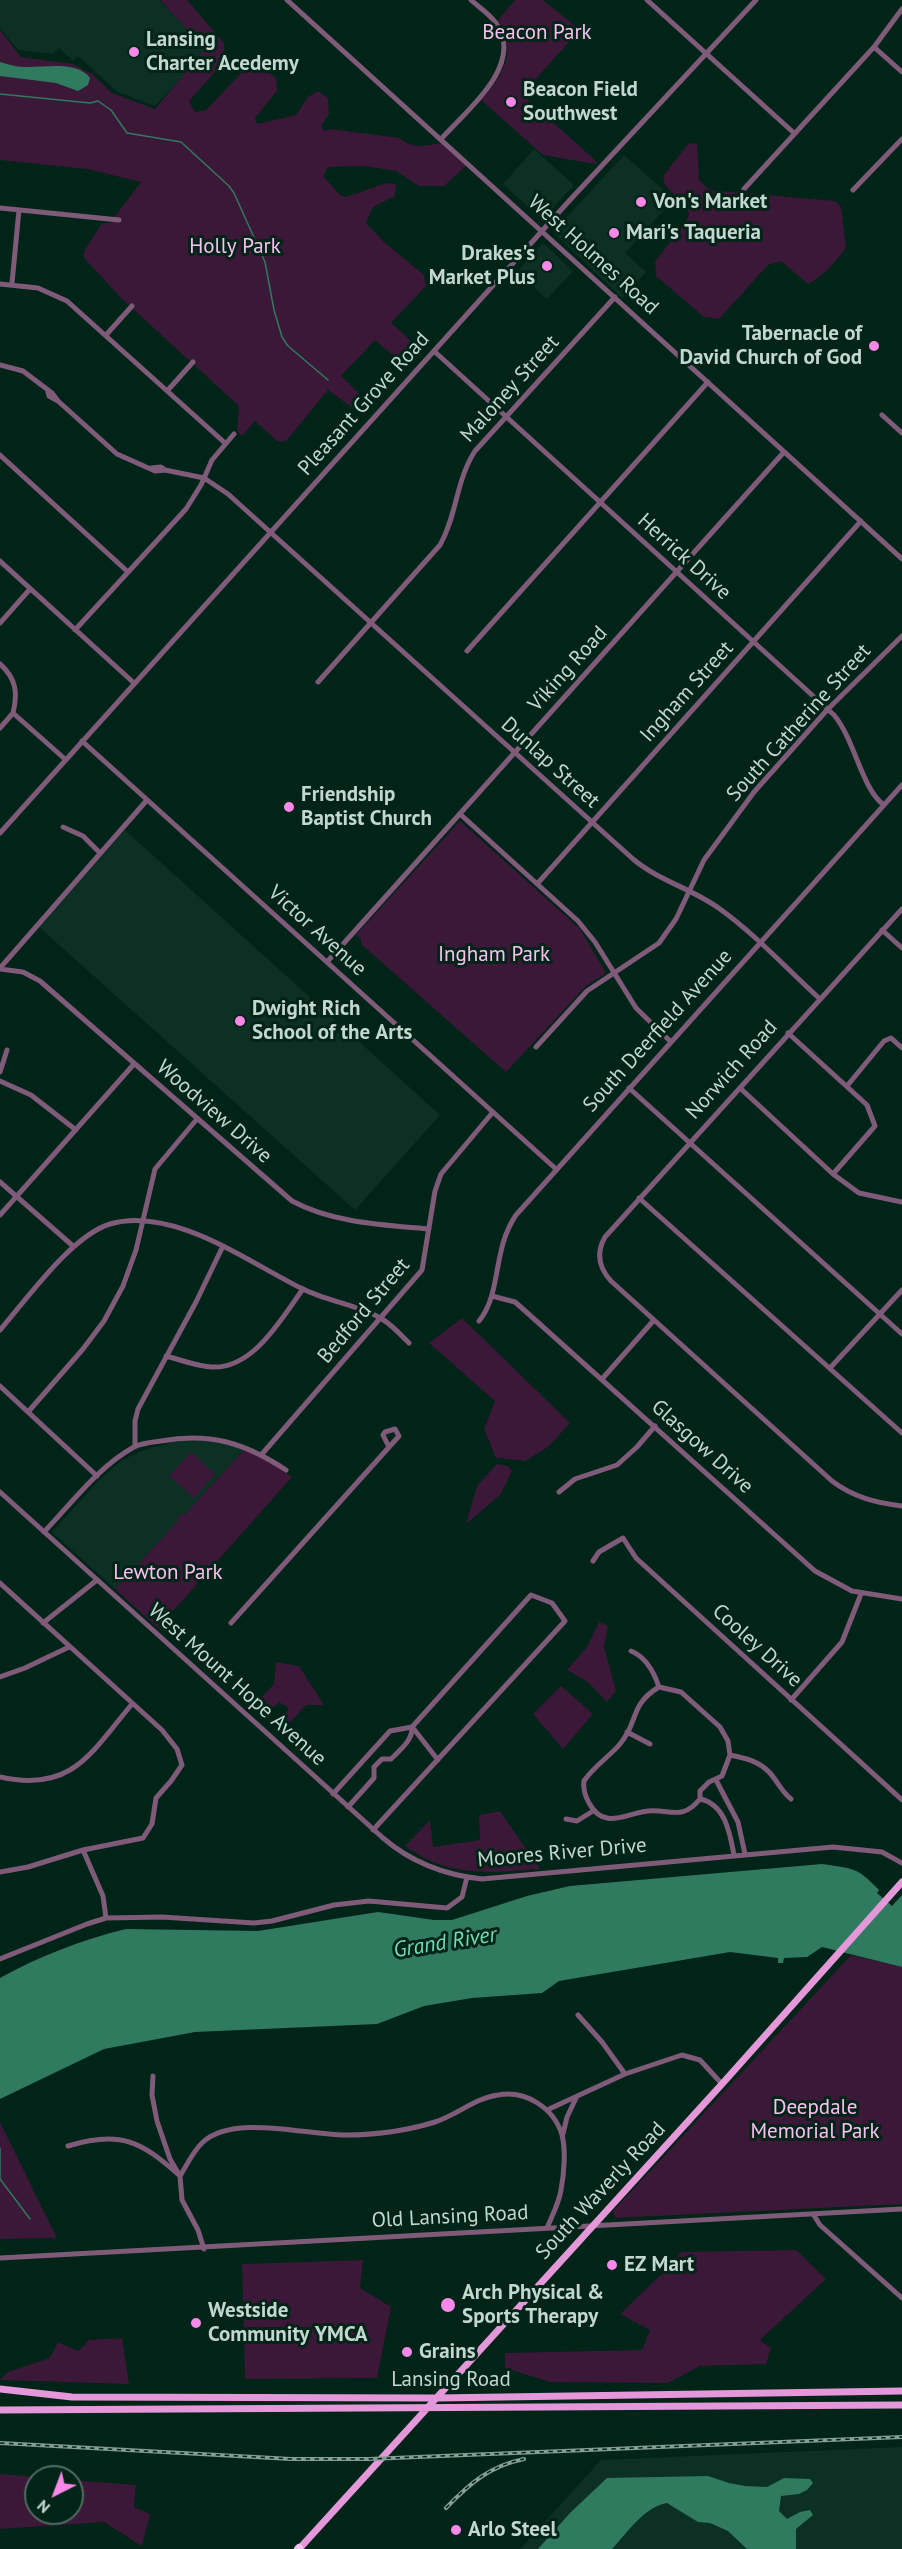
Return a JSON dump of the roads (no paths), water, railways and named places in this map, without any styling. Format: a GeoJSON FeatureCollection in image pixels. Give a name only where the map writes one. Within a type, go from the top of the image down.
{"type":"FeatureCollection","features":[{"type":"Feature","properties":{"kind":"main road","name":"South Waverly Road"},"geometry":{"type":"LineString","coordinates":[[299,2549],[722,2084],[901,1882]]}},
{"type":"Feature","properties":{"kind":"main road","name":"Lansing Road"},"geometry":{"type":"LineString","coordinates":[[0,2390],[72,2397],[437,2398],[902,2391]]}},
{"type":"Feature","properties":{"kind":"main road","name":"Lansing Road"},"geometry":{"type":"LineString","coordinates":[[0,2410],[902,2405]]}},
{"type":"Feature","properties":{"kind":"street","name":"West Holmes Road"},"geometry":{"type":"LineString","coordinates":[[287,0],[902,559]]}},
{"type":"Feature","properties":{"kind":"street"},"geometry":{"type":"LineString","coordinates":[[441,139],[494,80],[503,62],[505,51],[500,29],[471,0]]}},
{"type":"Feature","properties":{"kind":"street"},"geometry":{"type":"LineString","coordinates":[[647,0],[794,133]]}},
{"type":"Feature","properties":{"kind":"street","name":"Pleasant Grove Road"},"geometry":{"type":"LineString","coordinates":[[0,833],[542,231],[756,0]]}},
{"type":"Feature","properties":{"kind":"street"},"geometry":{"type":"LineString","coordinates":[[744,189],[874,47],[902,9]]}},
{"type":"Feature","properties":{"kind":"street"},"geometry":{"type":"LineString","coordinates":[[874,47],[902,72]]}},
{"type":"Feature","properties":{"kind":"street"},"geometry":{"type":"LineString","coordinates":[[853,190],[902,139]]}},
{"type":"Feature","properties":{"kind":"street"},"geometry":{"type":"LineString","coordinates":[[0,208],[119,220]]}},
{"type":"Feature","properties":{"kind":"street"},"geometry":{"type":"LineString","coordinates":[[12,283],[19,210]]}},
{"type":"Feature","properties":{"kind":"street"},"geometry":{"type":"LineString","coordinates":[[0,284],[12,283],[38,288],[54,294],[81,311],[225,443]]}},
{"type":"Feature","properties":{"kind":"street","name":"Maloney Street"},"geometry":{"type":"LineString","coordinates":[[318,682],[440,545],[451,520],[460,481],[469,460],[615,297]]}},
{"type":"Feature","properties":{"kind":"street"},"geometry":{"type":"LineString","coordinates":[[106,334],[132,306]]}},
{"type":"Feature","properties":{"kind":"street","name":"Herrick Drive"},"geometry":{"type":"LineString","coordinates":[[434,351],[844,726],[869,788],[884,805]]}},
{"type":"Feature","properties":{"kind":"street"},"geometry":{"type":"LineString","coordinates":[[168,390],[193,362]]}},
{"type":"Feature","properties":{"kind":"street"},"geometry":{"type":"LineString","coordinates":[[0,365],[23,371],[117,454],[155,471],[165,470],[204,478]]}},
{"type":"Feature","properties":{"kind":"street"},"geometry":{"type":"LineString","coordinates":[[467,651],[708,382]]}},
{"type":"Feature","properties":{"kind":"street"},"geometry":{"type":"LineString","coordinates":[[882,414],[902,433]]}},
{"type":"Feature","properties":{"kind":"street"},"geometry":{"type":"LineString","coordinates":[[75,630],[186,509],[212,460],[234,434]]}},
{"type":"Feature","properties":{"kind":"street","name":"Viking Road"},"geometry":{"type":"LineString","coordinates":[[327,962],[784,452]]}},
{"type":"Feature","properties":{"kind":"street"},"geometry":{"type":"LineString","coordinates":[[0,455],[128,572]]}},
{"type":"Feature","properties":{"kind":"street","name":"Dunlap Street"},"geometry":{"type":"LineString","coordinates":[[204,478],[228,494],[271,532],[645,870],[720,910],[760,943],[820,999]]}},
{"type":"Feature","properties":{"kind":"street","name":"Ingham Street"},"geometry":{"type":"LineString","coordinates":[[537,884],[861,521]]}},
{"type":"Feature","properties":{"kind":"street"},"geometry":{"type":"LineString","coordinates":[[0,561],[134,683]]}},
{"type":"Feature","properties":{"kind":"street"},"geometry":{"type":"LineString","coordinates":[[0,623],[30,589]]}},
{"type":"Feature","properties":{"kind":"street","name":"South Catherine Street"},"geometry":{"type":"LineString","coordinates":[[536,1047],[587,991],[659,943],[676,919],[704,860],[754,792],[827,710],[902,636]]}},
{"type":"Feature","properties":{"kind":"street"},"geometry":{"type":"LineString","coordinates":[[0,664],[13,680],[16,690],[14,713],[0,728]]}},
{"type":"Feature","properties":{"kind":"street"},"geometry":{"type":"LineString","coordinates":[[14,713],[66,760]]}},
{"type":"Feature","properties":{"kind":"street","name":"Victor Avenue"},"geometry":{"type":"LineString","coordinates":[[82,741],[556,1169]]}},
{"type":"Feature","properties":{"kind":"street","name":"South Deerfield Avenue"},"geometry":{"type":"LineString","coordinates":[[479,1321],[489,1307],[495,1269],[506,1230],[516,1215],[902,785]]}},
{"type":"Feature","properties":{"kind":"street"},"geometry":{"type":"LineString","coordinates":[[0,969],[147,800]]}},
{"type":"Feature","properties":{"kind":"street"},"geometry":{"type":"LineString","coordinates":[[460,814],[587,931],[636,1008],[671,1042]]}},
{"type":"Feature","properties":{"kind":"street"},"geometry":{"type":"LineString","coordinates":[[63,827],[83,836],[100,853]]}},
{"type":"Feature","properties":{"kind":"street","name":"Norwich Road"},"geometry":{"type":"LineString","coordinates":[[654,1320],[603,1272],[600,1247],[605,1237],[902,909]]}},
{"type":"Feature","properties":{"kind":"street"},"geometry":{"type":"LineString","coordinates":[[882,930],[902,948]]}},
{"type":"Feature","properties":{"kind":"street","name":"Woodview Drive"},"geometry":{"type":"LineString","coordinates":[[0,969],[23,972],[40,981],[278,1191],[307,1209],[342,1219],[429,1229]]}},
{"type":"Feature","properties":{"kind":"street"},"geometry":{"type":"LineString","coordinates":[[788,1033],[867,1105],[875,1126],[833,1174]]}},
{"type":"Feature","properties":{"kind":"street"},"geometry":{"type":"LineString","coordinates":[[847,1086],[884,1041],[891,1038],[902,1048]]}},
{"type":"Feature","properties":{"kind":"street"},"geometry":{"type":"LineString","coordinates":[[0,1072],[7,1050]]}},
{"type":"Feature","properties":{"kind":"street"},"geometry":{"type":"LineString","coordinates":[[0,1215],[134,1064]]}},
{"type":"Feature","properties":{"kind":"street"},"geometry":{"type":"LineString","coordinates":[[0,1081],[31,1095],[75,1130]]}},
{"type":"Feature","properties":{"kind":"street"},"geometry":{"type":"LineString","coordinates":[[629,1088],[902,1334]]}},
{"type":"Feature","properties":{"kind":"street"},"geometry":{"type":"LineString","coordinates":[[740,1088],[833,1174],[859,1193],[902,1202]]}},
{"type":"Feature","properties":{"kind":"street","name":"Bedford Street"},"geometry":{"type":"LineString","coordinates":[[262,1454],[382,1319],[422,1270],[435,1191],[441,1174],[493,1112]]}},
{"type":"Feature","properties":{"kind":"street"},"geometry":{"type":"LineString","coordinates":[[28,1412],[83,1349],[104,1321],[130,1268],[155,1169],[197,1119]]}},
{"type":"Feature","properties":{"kind":"street"},"geometry":{"type":"LineString","coordinates":[[0,1182],[73,1246]]}},
{"type":"Feature","properties":{"kind":"street"},"geometry":{"type":"LineString","coordinates":[[639,1198],[902,1433]]}},
{"type":"Feature","properties":{"kind":"street"},"geometry":{"type":"LineString","coordinates":[[0,1330],[73,1246],[95,1230],[110,1224],[143,1222],[183,1229],[223,1246],[303,1290],[382,1319],[409,1343]]}},
{"type":"Feature","properties":{"kind":"street"},"geometry":{"type":"LineString","coordinates":[[135,1446],[135,1421],[138,1409],[196,1302],[223,1246]]}},
{"type":"Feature","properties":{"kind":"street"},"geometry":{"type":"LineString","coordinates":[[166,1356],[209,1367],[228,1367],[245,1358],[260,1344],[303,1290]]}},
{"type":"Feature","properties":{"kind":"street"},"geometry":{"type":"LineString","coordinates":[[830,1368],[902,1290]]}},
{"type":"Feature","properties":{"kind":"street","name":"Glasgow Drive"},"geometry":{"type":"LineString","coordinates":[[492,1296],[515,1302],[815,1571],[844,1588],[861,1594],[902,1599]]}},
{"type":"Feature","properties":{"kind":"street"},"geometry":{"type":"LineString","coordinates":[[602,1379],[654,1320],[838,1485],[868,1500],[902,1506]]}},
{"type":"Feature","properties":{"kind":"street"},"geometry":{"type":"LineString","coordinates":[[0,1386],[97,1476]]}},
{"type":"Feature","properties":{"kind":"street"},"geometry":{"type":"LineString","coordinates":[[559,1492],[575,1479],[617,1465],[655,1426]]}},
{"type":"Feature","properties":{"kind":"street"},"geometry":{"type":"LineString","coordinates":[[44,1532],[97,1476],[135,1446],[176,1438],[202,1437],[237,1443],[262,1454],[286,1470]]}},
{"type":"Feature","properties":{"kind":"street"},"geometry":{"type":"LineString","coordinates":[[231,1623],[389,1447]]}},
{"type":"Feature","properties":{"kind":"street","name":"West Mount Hope Avenue"},"geometry":{"type":"LineString","coordinates":[[0,1492],[396,1849],[422,1865],[467,1877]]}},
{"type":"Feature","properties":{"kind":"street","name":"Cooley Drive"},"geometry":{"type":"LineString","coordinates":[[593,1561],[599,1552],[623,1538],[636,1558],[902,1800]]}},
{"type":"Feature","properties":{"kind":"street"},"geometry":{"type":"LineString","coordinates":[[43,1623],[97,1580]]}},
{"type":"Feature","properties":{"kind":"street"},"geometry":{"type":"LineString","coordinates":[[0,1583],[171,1740],[177,1749],[182,1765],[156,1798],[152,1824],[143,1838],[83,1850],[28,1867],[0,1872]]}},
{"type":"Feature","properties":{"kind":"street"},"geometry":{"type":"LineString","coordinates":[[791,1700],[842,1642],[861,1594]]}},
{"type":"Feature","properties":{"kind":"street"},"geometry":{"type":"LineString","coordinates":[[333,1794],[390,1731],[412,1726],[531,1595],[552,1603],[565,1621],[373,1830]]}},
{"type":"Feature","properties":{"kind":"street"},"geometry":{"type":"LineString","coordinates":[[0,1677],[69,1647]]}},
{"type":"Feature","properties":{"kind":"street"},"geometry":{"type":"LineString","coordinates":[[631,1651],[640,1654],[655,1675],[659,1687]]}},
{"type":"Feature","properties":{"kind":"street"},"geometry":{"type":"LineString","coordinates":[[659,1687],[681,1692],[720,1727],[728,1741],[730,1755],[722,1776],[709,1782],[700,1791],[700,1799],[693,1807],[674,1814],[650,1811],[619,1819],[609,1819],[593,1811],[585,1796],[584,1781],[590,1771],[622,1742],[639,1703],[659,1687]]}},
{"type":"Feature","properties":{"kind":"street"},"geometry":{"type":"LineString","coordinates":[[0,1777],[21,1782],[51,1780],[66,1773],[94,1749],[132,1704]]}},
{"type":"Feature","properties":{"kind":"street"},"geometry":{"type":"LineString","coordinates":[[412,1726],[438,1760]]}},
{"type":"Feature","properties":{"kind":"street"},"geometry":{"type":"LineString","coordinates":[[348,1807],[374,1778],[374,1767],[382,1759],[391,1759],[410,1739],[413,1734],[412,1726]]}},
{"type":"Feature","properties":{"kind":"street"},"geometry":{"type":"LineString","coordinates":[[627,1732],[650,1744]]}},
{"type":"Feature","properties":{"kind":"street"},"geometry":{"type":"LineString","coordinates":[[730,1755],[759,1764],[770,1773],[781,1791],[791,1800]]}},
{"type":"Feature","properties":{"kind":"street"},"geometry":{"type":"LineString","coordinates":[[716,1780],[738,1822],[745,1854]]}},
{"type":"Feature","properties":{"kind":"street"},"geometry":{"type":"LineString","coordinates":[[700,1799],[709,1801],[717,1808],[728,1826],[734,1855]]}},
{"type":"Feature","properties":{"kind":"street"},"geometry":{"type":"LineString","coordinates":[[566,1819],[577,1821],[593,1811]]}},
{"type":"Feature","properties":{"kind":"street","name":"Moores River Drive"},"geometry":{"type":"LineString","coordinates":[[0,1959],[106,1918],[162,1917],[254,1923],[282,1919],[334,1905],[369,1901],[442,1909],[451,1907],[462,1897],[467,1877],[482,1879],[815,1848],[856,1848],[882,1852],[902,1863]]}},
{"type":"Feature","properties":{"kind":"street"},"geometry":{"type":"LineString","coordinates":[[83,1850],[103,1896],[106,1918]]}},
{"type":"Feature","properties":{"kind":"street"},"geometry":{"type":"LineString","coordinates":[[578,2015],[602,2042],[625,2074]]}},
{"type":"Feature","properties":{"kind":"street"},"geometry":{"type":"LineString","coordinates":[[547,2110],[577,2097],[586,2090],[625,2074],[682,2055],[690,2055],[700,2060],[722,2084]]}},
{"type":"Feature","properties":{"kind":"street"},"geometry":{"type":"LineString","coordinates":[[153,2076],[152,2095],[158,2121],[170,2159],[180,2176],[182,2200],[198,2230],[204,2249]]}},
{"type":"Feature","properties":{"kind":"street"},"geometry":{"type":"LineString","coordinates":[[180,2176],[203,2142],[217,2132],[229,2128],[248,2126],[328,2135],[381,2134],[436,2121],[482,2099],[500,2094],[517,2094],[526,2097],[547,2110],[562,2136]]}},
{"type":"Feature","properties":{"kind":"street"},"geometry":{"type":"LineString","coordinates":[[547,2228],[561,2190],[562,2136],[567,2117],[577,2097]]}},
{"type":"Feature","properties":{"kind":"street"},"geometry":{"type":"LineString","coordinates":[[68,2146],[106,2139],[133,2142],[143,2146],[180,2176]]}},
{"type":"Feature","properties":{"kind":"street","name":"Old Lansing Road"},"geometry":{"type":"LineString","coordinates":[[0,2258],[204,2249],[902,2209]]}},
{"type":"Feature","properties":{"kind":"street"},"geometry":{"type":"LineString","coordinates":[[813,2214],[820,2225],[902,2298]]}},
{"type":"Feature","properties":{"kind":"water"},"geometry":{"type":"Polygon","coordinates":[[[0,62],[21,67],[68,67],[84,72],[90,78],[88,85],[78,91],[56,83],[0,76],[0,62]]]}},
{"type":"Feature","properties":{"kind":"water","name":"Grand River"},"geometry":{"type":"Polygon","coordinates":[[[822,1864],[848,1868],[859,1873],[879,1890],[877,1893],[892,1906],[902,1895],[902,1967],[822,1947],[807,1957],[784,1958],[783,1963],[778,1963],[778,1958],[730,1952],[559,1981],[542,1993],[472,1998],[424,2006],[377,2024],[195,2032],[104,2049],[0,2099],[0,1978],[61,1949],[109,1933],[126,1929],[258,1931],[378,1912],[434,1920],[452,1920],[527,1896],[570,1886],[822,1864]]]}},
{"type":"Feature","properties":{"kind":"water"},"geometry":{"type":"Polygon","coordinates":[[[708,2476],[745,2486],[767,2487],[784,2478],[810,2479],[813,2483],[807,2490],[799,2494],[781,2496],[779,2511],[787,2519],[810,2510],[813,2515],[796,2529],[796,2549],[747,2549],[728,2531],[710,2523],[698,2522],[667,2503],[651,2509],[612,2549],[538,2549],[570,2513],[607,2478],[708,2476]]]}},
{"type":"Feature","properties":{"kind":"waterway"},"geometry":{"type":"LineString","coordinates":[[0,94],[90,103],[98,101],[111,110],[127,133],[181,142],[234,193],[265,262],[274,310],[282,337],[288,346],[328,380]]}},
{"type":"Feature","properties":{"kind":"waterway"},"geometry":{"type":"LineString","coordinates":[[0,2148],[0,2179],[30,2219]]}},
{"type":"Feature","properties":{"kind":"railway"},"geometry":{"type":"LineString","coordinates":[[0,2443],[291,2459],[369,2459],[902,2437]]}},
{"type":"Feature","properties":{"kind":"railway"},"geometry":{"type":"LineString","coordinates":[[446,2508],[481,2477],[501,2466],[524,2459]]}},
{"type":"Feature","properties":{"kind":"place","name":"Lansing Charter Acedemy"},"geometry":{"type":"Point","coordinates":[134,52]}},
{"type":"Feature","properties":{"kind":"place","name":"Beacon Field Southwest"},"geometry":{"type":"Point","coordinates":[511,102]}},
{"type":"Feature","properties":{"kind":"place","name":"Von's Market"},"geometry":{"type":"Point","coordinates":[641,202]}},
{"type":"Feature","properties":{"kind":"place","name":"Mari's Taqueria"},"geometry":{"type":"Point","coordinates":[614,233]}},
{"type":"Feature","properties":{"kind":"place","name":"Drakes's Market Plus"},"geometry":{"type":"Point","coordinates":[547,266]}},
{"type":"Feature","properties":{"kind":"place","name":"Tabernacle of David Church of God"},"geometry":{"type":"Point","coordinates":[874,346]}},
{"type":"Feature","properties":{"kind":"place","name":"Friendship Baptist Church"},"geometry":{"type":"Point","coordinates":[289,807]}},
{"type":"Feature","properties":{"kind":"place","name":"Dwight Rich School of the Arts"},"geometry":{"type":"Point","coordinates":[240,1021]}},
{"type":"Feature","properties":{"kind":"place","name":"EZ Mart"},"geometry":{"type":"Point","coordinates":[612,2265]}},
{"type":"Feature","properties":{"kind":"place","name":"Arch Physical & Sports Therapy"},"geometry":{"type":"Point","coordinates":[448,2305]}},
{"type":"Feature","properties":{"kind":"place","name":"Westside Community YMCA"},"geometry":{"type":"Point","coordinates":[196,2323]}},
{"type":"Feature","properties":{"kind":"place","name":"Grains"},"geometry":{"type":"Point","coordinates":[407,2352]}},
{"type":"Feature","properties":{"kind":"place","name":"Arlo Steel"},"geometry":{"type":"Point","coordinates":[456,2530]}},
{"type":"Feature","properties":{"kind":"park label","name":"Beacon Park"},"geometry":{"type":"Point","coordinates":[537,33]}},
{"type":"Feature","properties":{"kind":"park label","name":"Holly Park"},"geometry":{"type":"Point","coordinates":[235,247]}},
{"type":"Feature","properties":{"kind":"park label","name":"Ingham Park"},"geometry":{"type":"Point","coordinates":[494,955]}},
{"type":"Feature","properties":{"kind":"park label","name":"Lewton Park"},"geometry":{"type":"Point","coordinates":[168,1573]}},
{"type":"Feature","properties":{"kind":"park label","name":"Deepdale Memorial Park"},"geometry":{"type":"Point","coordinates":[815,2120]}}]}
